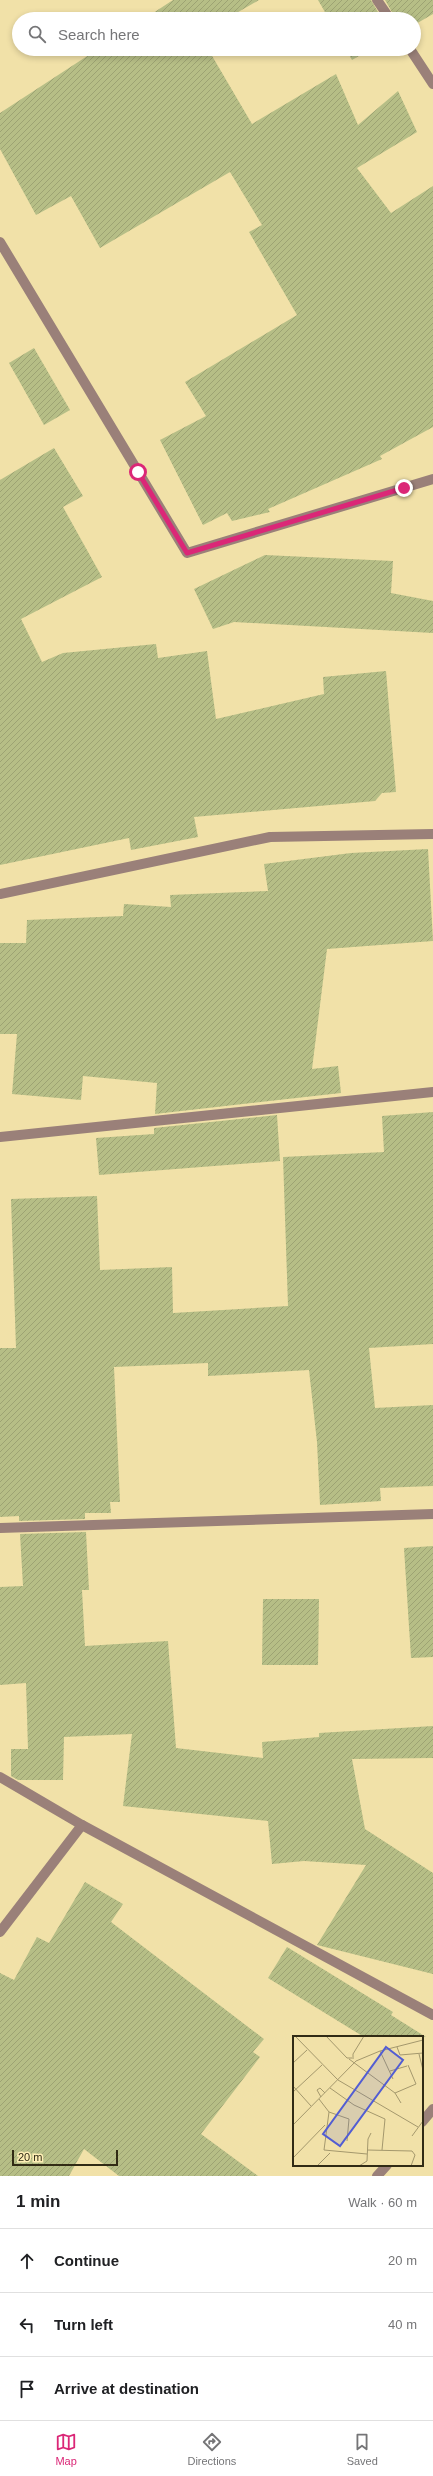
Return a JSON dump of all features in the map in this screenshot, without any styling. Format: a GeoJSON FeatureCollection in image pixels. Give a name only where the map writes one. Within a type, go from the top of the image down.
{"type":"FeatureCollection","features":[{"type":"Feature","properties":{"kind":"street"},"geometry":{"type":"LineString","coordinates":[[377,0],[385,12]]}},
{"type":"Feature","properties":{"kind":"street"},"geometry":{"type":"LineString","coordinates":[[415,56],[433,84]]}},
{"type":"Feature","properties":{"kind":"street"},"geometry":{"type":"LineString","coordinates":[[0,242],[187,553],[433,479]]}},
{"type":"Feature","properties":{"kind":"street"},"geometry":{"type":"LineString","coordinates":[[0,894],[270,837],[433,834]]}},
{"type":"Feature","properties":{"kind":"street"},"geometry":{"type":"LineString","coordinates":[[0,1137],[433,1092]]}},
{"type":"Feature","properties":{"kind":"street"},"geometry":{"type":"LineString","coordinates":[[0,1528],[433,1514]]}},
{"type":"Feature","properties":{"kind":"street"},"geometry":{"type":"LineString","coordinates":[[0,1777],[82,1825],[433,2014]]}},
{"type":"Feature","properties":{"kind":"street"},"geometry":{"type":"LineString","coordinates":[[0,1932],[82,1825]]}},
{"type":"Feature","properties":{"kind":"street"},"geometry":{"type":"LineString","coordinates":[[423,2121],[433,2109]]}},
{"type":"Feature","properties":{"kind":"street"},"geometry":{"type":"LineString","coordinates":[[377,2176],[386,2166]]}},
{"type":"Feature","properties":{"kind":"building"},"geometry":{"type":"Polygon","coordinates":[[[173,0],[259,0],[238,12],[155,12],[173,0]]]}},
{"type":"Feature","properties":{"kind":"building"},"geometry":{"type":"Polygon","coordinates":[[[318,0],[371,0],[378,12],[325,12],[318,0]]]}},
{"type":"Feature","properties":{"kind":"building"},"geometry":{"type":"Polygon","coordinates":[[[385,0],[433,0],[433,14],[421,21],[421,12],[392,12],[385,0]]]}},
{"type":"Feature","properties":{"kind":"building"},"geometry":{"type":"Polygon","coordinates":[[[87,56],[212,56],[252,124],[336,74],[358,125],[398,91],[417,132],[357,168],[391,213],[433,186],[433,427],[380,456],[382,459],[268,509],[270,512],[232,521],[227,513],[203,525],[160,440],[206,416],[185,382],[297,315],[249,232],[262,225],[230,172],[100,248],[71,196],[36,215],[0,149],[0,113],[87,56]]]}},
{"type":"Feature","properties":{"kind":"building"},"geometry":{"type":"Polygon","coordinates":[[[350,56],[359,56],[352,60],[350,56]]]}},
{"type":"Feature","properties":{"kind":"building"},"geometry":{"type":"Polygon","coordinates":[[[34,348],[70,410],[44,425],[9,363],[34,348]]]}},
{"type":"Feature","properties":{"kind":"building"},"geometry":{"type":"Polygon","coordinates":[[[54,448],[83,496],[63,507],[102,577],[21,619],[42,662],[63,653],[156,644],[158,658],[207,651],[216,719],[324,694],[323,677],[386,671],[396,792],[382,793],[375,801],[194,817],[198,837],[131,850],[129,838],[0,865],[0,480],[54,448]]]}},
{"type":"Feature","properties":{"kind":"building"},"geometry":{"type":"Polygon","coordinates":[[[265,555],[393,561],[391,593],[433,601],[433,633],[234,622],[213,629],[194,589],[265,555]]]}},
{"type":"Feature","properties":{"kind":"building"},"geometry":{"type":"Polygon","coordinates":[[[428,849],[433,941],[327,949],[312,1069],[338,1066],[341,1093],[155,1114],[157,1083],[83,1076],[81,1100],[12,1094],[17,1034],[0,1034],[0,943],[26,943],[27,920],[123,916],[124,904],[171,907],[170,895],[268,891],[264,864],[351,853],[428,849]]]}},
{"type":"Feature","properties":{"kind":"building"},"geometry":{"type":"Polygon","coordinates":[[[433,1112],[433,1344],[369,1348],[375,1408],[433,1405],[433,1486],[380,1488],[381,1501],[320,1505],[317,1442],[309,1370],[208,1376],[208,1363],[114,1367],[120,1502],[110,1502],[111,1513],[85,1513],[85,1519],[19,1521],[19,1516],[0,1517],[0,1348],[16,1348],[11,1199],[97,1196],[100,1270],[172,1267],[173,1313],[288,1306],[283,1157],[384,1152],[382,1116],[433,1112]]]}},
{"type":"Feature","properties":{"kind":"building"},"geometry":{"type":"Polygon","coordinates":[[[277,1115],[280,1161],[99,1175],[96,1138],[154,1134],[154,1128],[277,1115]]]}},
{"type":"Feature","properties":{"kind":"building"},"geometry":{"type":"Polygon","coordinates":[[[86,1532],[89,1590],[82,1590],[85,1646],[168,1641],[176,1748],[263,1758],[262,1742],[319,1737],[319,1733],[433,1726],[433,1758],[352,1759],[365,1829],[433,1873],[433,1974],[317,1945],[366,1865],[304,1861],[272,1864],[268,1821],[123,1806],[132,1734],[64,1737],[63,1780],[18,1780],[11,1776],[11,1749],[28,1749],[26,1683],[0,1685],[0,1587],[23,1586],[20,1534],[86,1532]]]}},
{"type":"Feature","properties":{"kind":"building"},"geometry":{"type":"Polygon","coordinates":[[[433,1546],[433,1657],[411,1658],[404,1548],[433,1546]]]}},
{"type":"Feature","properties":{"kind":"building"},"geometry":{"type":"Polygon","coordinates":[[[263,1599],[319,1599],[318,1665],[262,1665],[263,1599]]]}},
{"type":"Feature","properties":{"kind":"building"},"geometry":{"type":"Polygon","coordinates":[[[85,1882],[123,1904],[111,1922],[264,2039],[253,2052],[260,2057],[201,2134],[258,2176],[119,2176],[84,2149],[69,2176],[0,2176],[0,1973],[14,1980],[37,1937],[49,1943],[85,1882]]]}},
{"type":"Feature","properties":{"kind":"building"},"geometry":{"type":"Polygon","coordinates":[[[287,1947],[393,2012],[391,2015],[426,2037],[362,2036],[268,1978],[287,1947]]]}},
{"type":"Feature","properties":{"kind":"route"},"geometry":{"type":"LineString","coordinates":[[138,472],[187,553],[404,488]]}}]}
